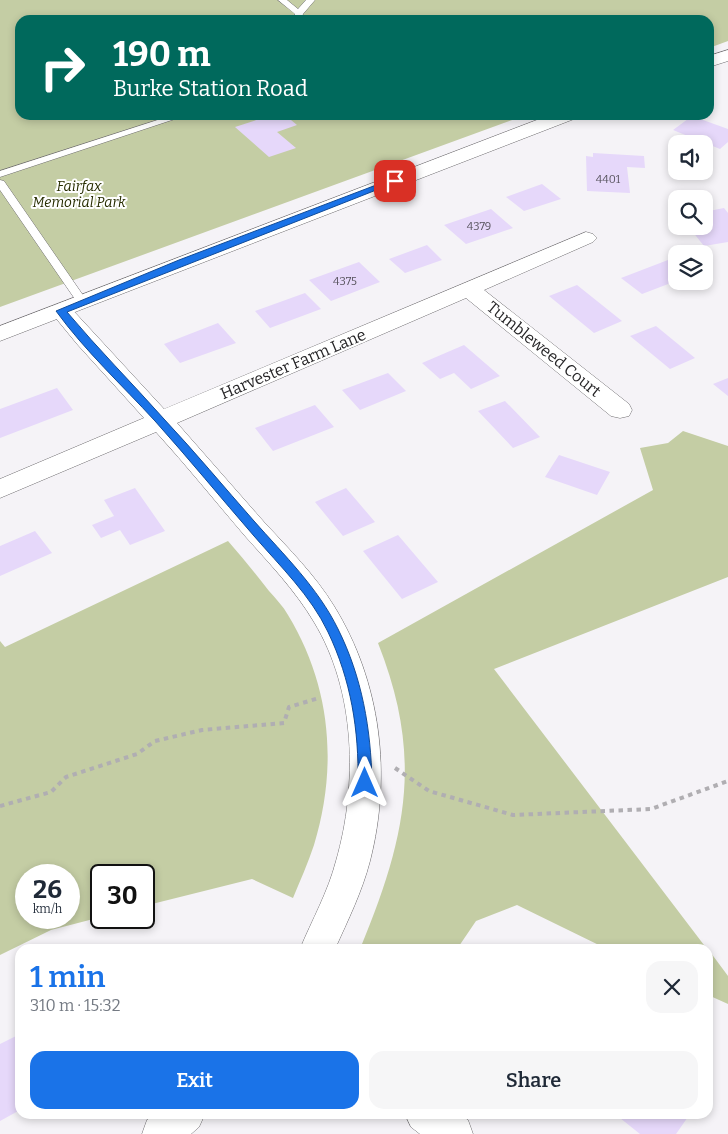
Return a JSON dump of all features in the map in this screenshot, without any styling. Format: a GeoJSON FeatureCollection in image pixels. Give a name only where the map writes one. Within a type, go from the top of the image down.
{"type":"FeatureCollection","features":[{"type":"Feature","properties":{"kind":"street"},"geometry":{"type":"LineString","coordinates":[[714,60],[728,55]]}},
{"type":"Feature","properties":{"kind":"street"},"geometry":{"type":"LineString","coordinates":[[0,334],[182,262],[554,120]]}},
{"type":"Feature","properties":{"kind":"street","name":"Harvester Farm Lane"},"geometry":{"type":"LineString","coordinates":[[0,489],[586,238]]}},
{"type":"Feature","properties":{"kind":"street","name":"Tumbleweed Court"},"geometry":{"type":"LineString","coordinates":[[469,288],[620,410]]}},
{"type":"Feature","properties":{"kind":"street"},"geometry":{"type":"LineString","coordinates":[[72,307],[91,347],[160,420],[306,588],[333,629],[352,677],[360,711],[365,748],[365,783],[361,822],[342,894],[319,944]]}},
{"type":"Feature","properties":{"kind":"street"},"geometry":{"type":"LineString","coordinates":[[161,1134],[180,1119]]}},
{"type":"Feature","properties":{"kind":"street"},"geometry":{"type":"LineString","coordinates":[[432,1119],[454,1134]]}},
{"type":"Feature","properties":{"kind":"lane"},"geometry":{"type":"LineString","coordinates":[[282,0],[296,15]]}},
{"type":"Feature","properties":{"kind":"lane"},"geometry":{"type":"LineString","coordinates":[[300,15],[311,0]]}},
{"type":"Feature","properties":{"kind":"lane"},"geometry":{"type":"LineString","coordinates":[[0,174],[167,120]]}},
{"type":"Feature","properties":{"kind":"lane"},"geometry":{"type":"LineString","coordinates":[[0,182],[72,307]]}},
{"type":"Feature","properties":{"kind":"path"},"geometry":{"type":"LineString","coordinates":[[0,806],[51,792],[66,776],[137,754],[155,741],[172,736],[222,728],[284,723],[289,708],[319,698]]}},
{"type":"Feature","properties":{"kind":"path"},"geometry":{"type":"LineString","coordinates":[[365,748],[429,790],[513,815],[651,809],[728,781]]}},
{"type":"Feature","properties":{"kind":"green space","name":"Fairfax Memorial Park"},"geometry":{"type":"Polygon","coordinates":[[[0,0],[728,0],[728,41],[714,46],[714,15],[15,15],[15,120],[512,120],[0,307],[0,0]]]}},
{"type":"Feature","properties":{"kind":"green space"},"geometry":{"type":"Polygon","coordinates":[[[683,431],[728,446],[728,577],[494,669],[703,944],[597,944],[517,905],[476,921],[460,944],[362,944],[389,871],[404,798],[405,762],[401,724],[392,685],[378,643],[653,490],[640,448],[668,443],[683,431]]]}},
{"type":"Feature","properties":{"kind":"green space"},"geometry":{"type":"Polygon","coordinates":[[[228,541],[288,615],[314,670],[321,698],[328,756],[322,815],[314,845],[293,898],[252,879],[155,903],[155,864],[90,864],[90,920],[80,922],[80,864],[15,864],[15,929],[55,929],[22,944],[15,944],[15,948],[0,955],[0,641],[5,647],[228,541]]]}},
{"type":"Feature","properties":{"kind":"green space"},"geometry":{"type":"Polygon","coordinates":[[[713,956],[728,976],[728,1004],[713,997],[713,956]]]}},
{"type":"Feature","properties":{"kind":"building"},"geometry":{"type":"Polygon","coordinates":[[[257,120],[291,120],[297,125],[277,132],[296,148],[269,157],[235,127],[257,120]]]}},
{"type":"Feature","properties":{"kind":"building"},"geometry":{"type":"Polygon","coordinates":[[[687,120],[703,120],[728,129],[728,142],[720,149],[713,146],[713,135],[685,135],[673,130],[687,120]]]}},
{"type":"Feature","properties":{"kind":"building"},"geometry":{"type":"Polygon","coordinates":[[[593,153],[644,156],[645,168],[627,167],[630,193],[587,191],[586,156],[593,157],[593,153]]]}},
{"type":"Feature","properties":{"kind":"building"},"geometry":{"type":"Polygon","coordinates":[[[542,184],[561,199],[524,211],[506,197],[542,184]]]}},
{"type":"Feature","properties":{"kind":"building"},"geometry":{"type":"Polygon","coordinates":[[[724,208],[728,213],[728,242],[703,245],[695,235],[713,235],[713,210],[724,208]]]}},
{"type":"Feature","properties":{"kind":"building"},"geometry":{"type":"Polygon","coordinates":[[[491,209],[513,228],[466,244],[444,225],[491,209]]]}},
{"type":"Feature","properties":{"kind":"building"},"geometry":{"type":"Polygon","coordinates":[[[427,245],[442,260],[405,273],[389,259],[427,245]]]}},
{"type":"Feature","properties":{"kind":"building"},"geometry":{"type":"Polygon","coordinates":[[[668,260],[668,284],[642,294],[621,278],[668,260]]]}},
{"type":"Feature","properties":{"kind":"building"},"geometry":{"type":"Polygon","coordinates":[[[359,262],[380,282],[331,301],[309,280],[359,262]]]}},
{"type":"Feature","properties":{"kind":"building"},"geometry":{"type":"Polygon","coordinates":[[[577,285],[622,321],[594,333],[549,296],[577,285]]]}},
{"type":"Feature","properties":{"kind":"building"},"geometry":{"type":"Polygon","coordinates":[[[305,293],[321,309],[270,328],[255,311],[305,293]]]}},
{"type":"Feature","properties":{"kind":"building"},"geometry":{"type":"Polygon","coordinates":[[[218,323],[236,343],[180,363],[164,344],[218,323]]]}},
{"type":"Feature","properties":{"kind":"building"},"geometry":{"type":"Polygon","coordinates":[[[656,326],[695,358],[670,369],[630,336],[656,326]]]}},
{"type":"Feature","properties":{"kind":"building"},"geometry":{"type":"Polygon","coordinates":[[[464,345],[500,376],[471,389],[454,373],[440,379],[422,363],[464,345]]]}},
{"type":"Feature","properties":{"kind":"building"},"geometry":{"type":"Polygon","coordinates":[[[388,373],[406,391],[360,410],[342,390],[388,373]]]}},
{"type":"Feature","properties":{"kind":"building"},"geometry":{"type":"Polygon","coordinates":[[[728,378],[728,396],[713,384],[728,378]]]}},
{"type":"Feature","properties":{"kind":"building"},"geometry":{"type":"Polygon","coordinates":[[[57,388],[73,410],[0,438],[0,409],[57,388]]]}},
{"type":"Feature","properties":{"kind":"building"},"geometry":{"type":"Polygon","coordinates":[[[505,401],[540,437],[513,448],[478,411],[505,401]]]}},
{"type":"Feature","properties":{"kind":"building"},"geometry":{"type":"Polygon","coordinates":[[[315,405],[334,427],[273,451],[255,428],[315,405]]]}},
{"type":"Feature","properties":{"kind":"building"},"geometry":{"type":"Polygon","coordinates":[[[559,455],[610,472],[597,495],[545,477],[559,455]]]}},
{"type":"Feature","properties":{"kind":"building"},"geometry":{"type":"Polygon","coordinates":[[[135,488],[165,531],[130,545],[120,530],[101,538],[92,525],[114,516],[104,500],[135,488]]]}},
{"type":"Feature","properties":{"kind":"building"},"geometry":{"type":"Polygon","coordinates":[[[346,488],[375,522],[343,536],[315,502],[346,488]]]}},
{"type":"Feature","properties":{"kind":"building"},"geometry":{"type":"Polygon","coordinates":[[[35,531],[52,553],[0,576],[0,546],[35,531]]]}},
{"type":"Feature","properties":{"kind":"building"},"geometry":{"type":"Polygon","coordinates":[[[398,535],[438,582],[402,599],[363,551],[398,535]]]}},
{"type":"Feature","properties":{"kind":"building"},"geometry":{"type":"Polygon","coordinates":[[[15,1036],[15,1113],[0,1121],[0,1044],[15,1036]]]}},
{"type":"Feature","properties":{"kind":"building"},"geometry":{"type":"Polygon","coordinates":[[[621,1119],[686,1119],[676,1134],[640,1134],[621,1119]]]}},
{"type":"Feature","properties":{"kind":"route"},"geometry":{"type":"LineString","coordinates":[[365,783],[365,748],[360,711],[352,677],[333,629],[306,588],[160,420],[91,347],[61,311],[182,262],[395,181]]}}]}
